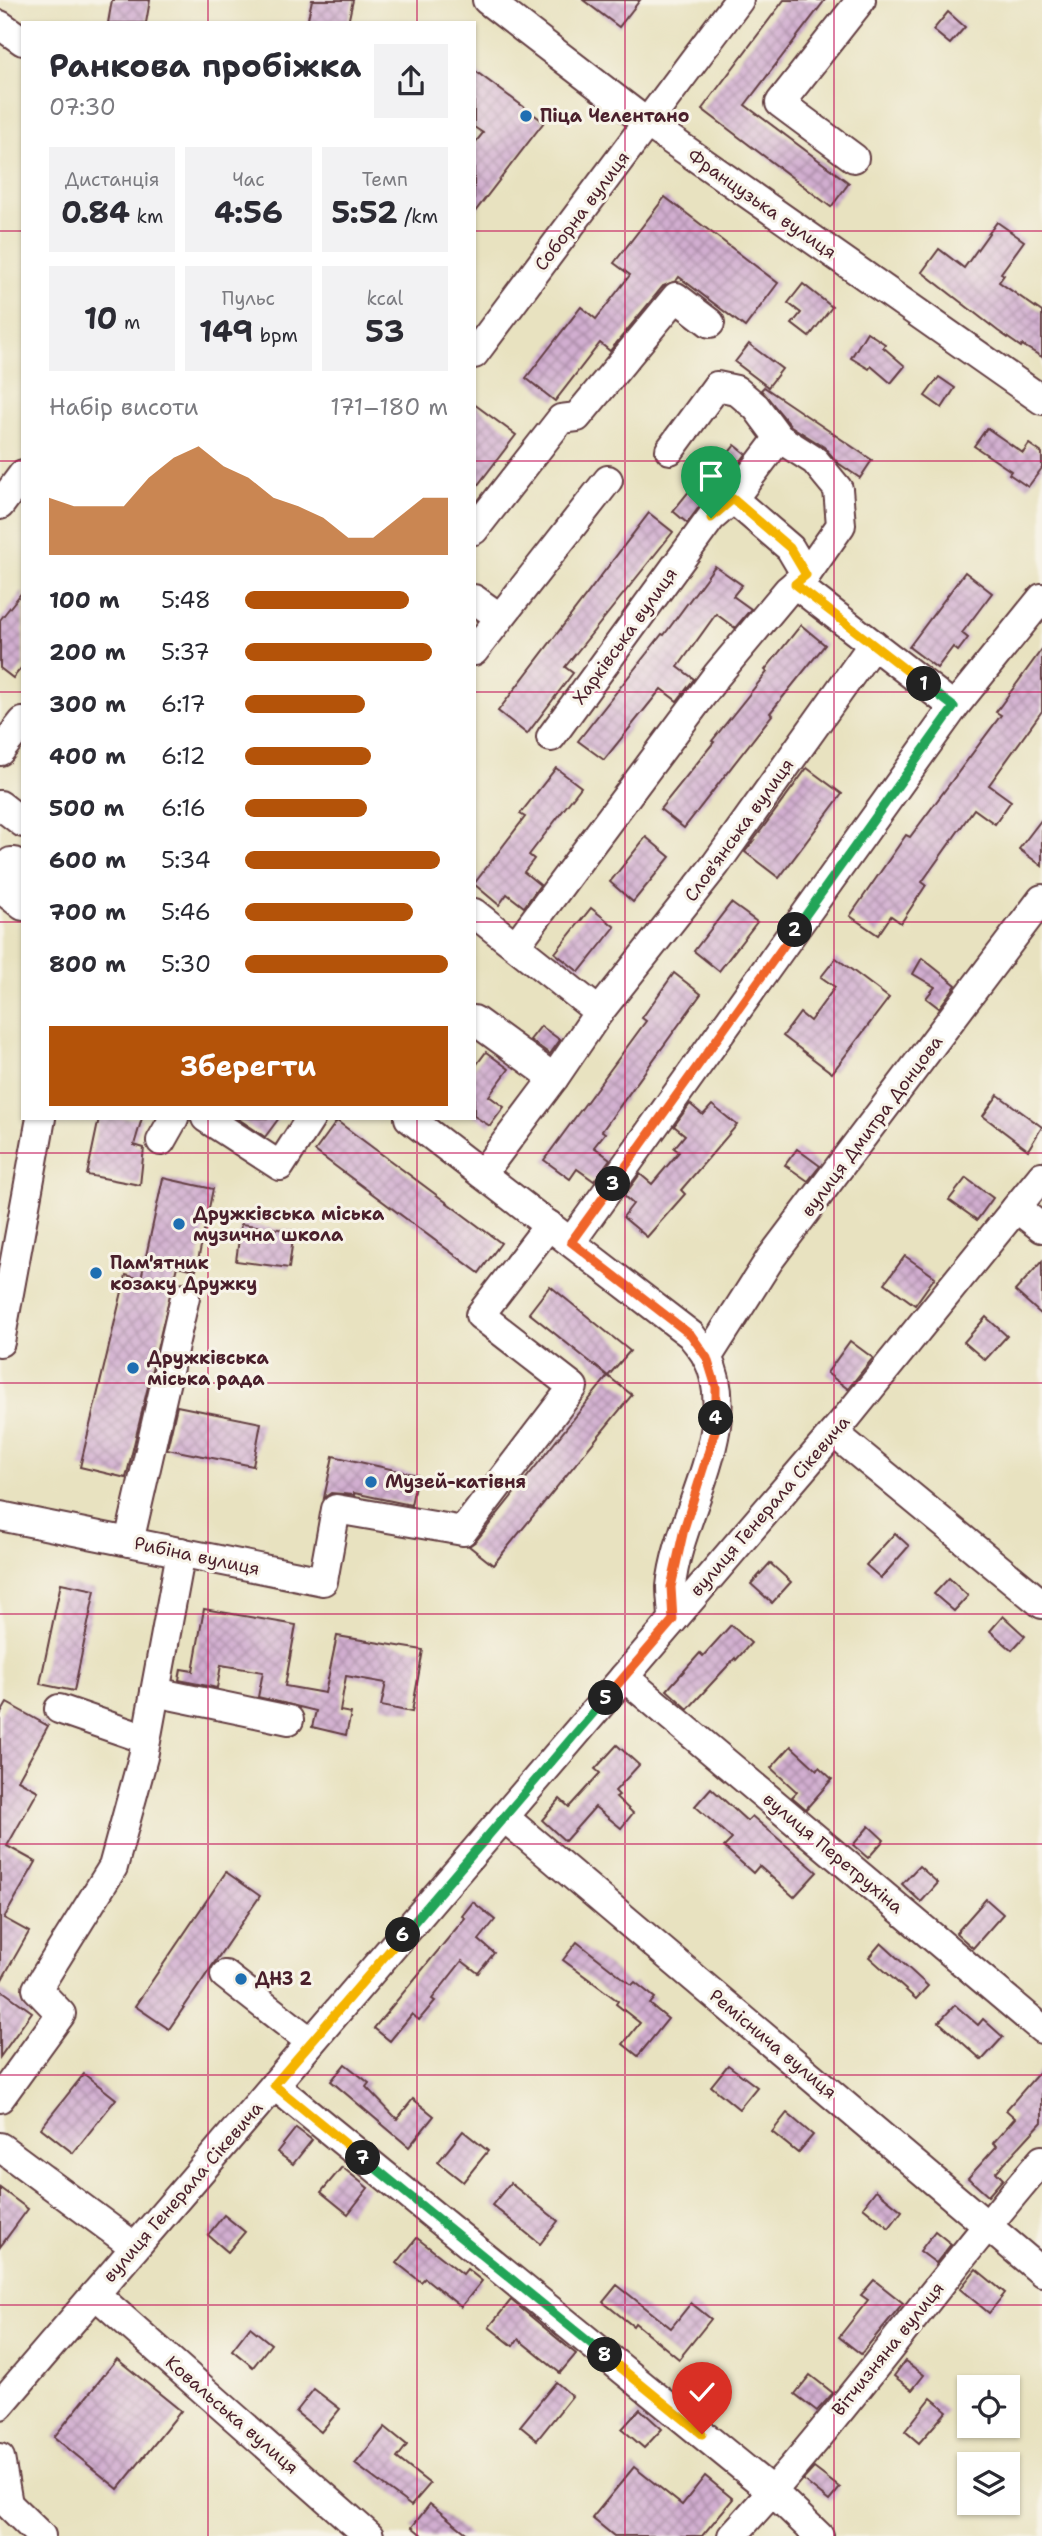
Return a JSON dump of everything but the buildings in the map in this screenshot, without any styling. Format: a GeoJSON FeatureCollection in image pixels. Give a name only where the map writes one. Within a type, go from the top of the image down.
{"type":"FeatureCollection","features":[{"type":"Feature","properties":{"kind":"street","name":"Французька вулиця"},"geometry":{"type":"LineString","coordinates":[[487,0],[647,123],[1042,400]]}},
{"type":"Feature","properties":{"kind":"street","name":"Соборна вулиця"},"geometry":{"type":"LineString","coordinates":[[476,351],[739,0]]}},
{"type":"Feature","properties":{"kind":"street"},"geometry":{"type":"LineString","coordinates":[[854,158],[780,103],[861,0]]}},
{"type":"Feature","properties":{"kind":"street"},"geometry":{"type":"LineString","coordinates":[[0,25],[21,40]]}},
{"type":"Feature","properties":{"kind":"street"},"geometry":{"type":"LineString","coordinates":[[476,527],[561,419],[577,417],[676,297],[710,323]]}},
{"type":"Feature","properties":{"kind":"street"},"geometry":{"type":"LineString","coordinates":[[516,945],[717,675],[801,579],[841,525],[838,488],[815,461],[779,438],[756,407],[736,390],[717,386],[670,450]]}},
{"type":"Feature","properties":{"kind":"street","name":"Харківська вулиця"},"geometry":{"type":"LineString","coordinates":[[551,737],[711,518],[733,499],[779,438]]}},
{"type":"Feature","properties":{"kind":"street"},"geometry":{"type":"LineString","coordinates":[[0,505],[21,477]]}},
{"type":"Feature","properties":{"kind":"street"},"geometry":{"type":"LineString","coordinates":[[476,647],[608,480]]}},
{"type":"Feature","properties":{"kind":"street"},"geometry":{"type":"LineString","coordinates":[[733,499],[790,548],[801,579],[873,644],[954,707]]}},
{"type":"Feature","properties":{"kind":"street"},"geometry":{"type":"LineString","coordinates":[[571,1242],[954,707],[1042,598]]}},
{"type":"Feature","properties":{"kind":"street"},"geometry":{"type":"LineString","coordinates":[[476,600],[499,617]]}},
{"type":"Feature","properties":{"kind":"street","name":"Слов'янська вулиця"},"geometry":{"type":"LineString","coordinates":[[482,1174],[554,1078],[599,1012],[716,864],[873,644]]}},
{"type":"Feature","properties":{"kind":"street"},"geometry":{"type":"LineString","coordinates":[[0,751],[21,725]]}},
{"type":"Feature","properties":{"kind":"street"},"geometry":{"type":"LineString","coordinates":[[0,806],[21,822]]}},
{"type":"Feature","properties":{"kind":"street"},"geometry":{"type":"LineString","coordinates":[[21,866],[11,862],[9,867],[21,876]]}},
{"type":"Feature","properties":{"kind":"street"},"geometry":{"type":"LineString","coordinates":[[0,888],[21,904]]}},
{"type":"Feature","properties":{"kind":"street","name":"вулиця Дмитра Донцова"},"geometry":{"type":"LineString","coordinates":[[707,1358],[770,1259],[1042,899]]}},
{"type":"Feature","properties":{"kind":"street"},"geometry":{"type":"LineString","coordinates":[[476,915],[599,1012]]}},
{"type":"Feature","properties":{"kind":"street"},"geometry":{"type":"LineString","coordinates":[[476,1021],[554,1078]]}},
{"type":"Feature","properties":{"kind":"street"},"geometry":{"type":"LineString","coordinates":[[0,1342],[41,1120]]}},
{"type":"Feature","properties":{"kind":"street"},"geometry":{"type":"LineString","coordinates":[[209,1120],[280,1166],[310,1120]]}},
{"type":"Feature","properties":{"kind":"street"},"geometry":{"type":"LineString","coordinates":[[412,1120],[691,1335],[707,1358],[716,1387],[716,1428],[684,1529],[671,1587],[673,1620]]}},
{"type":"Feature","properties":{"kind":"street","name":"вулиця Генерала Сікевича"},"geometry":{"type":"LineString","coordinates":[[0,2404],[834,1433],[1042,1176]]}},
{"type":"Feature","properties":{"kind":"street"},"geometry":{"type":"LineString","coordinates":[[1016,1208],[1042,1228]]}},
{"type":"Feature","properties":{"kind":"street","name":"Рибіна вулиця"},"geometry":{"type":"LineString","coordinates":[[0,1516],[323,1581],[336,1509],[463,1531],[573,1387],[480,1315],[549,1225]]}},
{"type":"Feature","properties":{"kind":"street"},"geometry":{"type":"LineString","coordinates":[[130,1542],[185,1297]]}},
{"type":"Feature","properties":{"kind":"street"},"geometry":{"type":"LineString","coordinates":[[834,1433],[1042,1604]]}},
{"type":"Feature","properties":{"kind":"street"},"geometry":{"type":"LineString","coordinates":[[0,2098],[61,2014],[37,1989],[113,1867],[146,1739],[181,1552]]}},
{"type":"Feature","properties":{"kind":"street","name":"вулиця Перетрухіна"},"geometry":{"type":"LineString","coordinates":[[624,1677],[1042,2029]]}},
{"type":"Feature","properties":{"kind":"street"},"geometry":{"type":"LineString","coordinates":[[155,1692],[289,1720]]}},
{"type":"Feature","properties":{"kind":"street"},"geometry":{"type":"LineString","coordinates":[[59,1709],[146,1739]]}},
{"type":"Feature","properties":{"kind":"street","name":"Реміснича вулиця"},"geometry":{"type":"LineString","coordinates":[[504,1817],[1042,2272]]}},
{"type":"Feature","properties":{"kind":"street"},"geometry":{"type":"LineString","coordinates":[[225,1975],[311,2042]]}},
{"type":"Feature","properties":{"kind":"street"},"geometry":{"type":"LineString","coordinates":[[274,2085],[773,2492],[819,2536]]}},
{"type":"Feature","properties":{"kind":"street"},"geometry":{"type":"LineString","coordinates":[[0,2147],[135,2247]]}},
{"type":"Feature","properties":{"kind":"street","name":"Вітчизняна вулиця"},"geometry":{"type":"LineString","coordinates":[[733,2536],[773,2492],[1042,2160]]}},
{"type":"Feature","properties":{"kind":"street","name":"Ковальська вулиця"},"geometry":{"type":"LineString","coordinates":[[95,2294],[369,2536]]}},
{"type":"Feature","properties":{"kind":"street"},"geometry":{"type":"LineString","coordinates":[[0,2458],[8,2504],[41,2536]]}},
{"type":"Feature","properties":{"kind":"place","name":"Піца Челентано"},"geometry":{"type":"Point","coordinates":[526,116]}},
{"type":"Feature","properties":{"kind":"place","name":"Дружківська міська музична школа"},"geometry":{"type":"Point","coordinates":[179,1224]}},
{"type":"Feature","properties":{"kind":"place","name":"Пам'ятник козаку Дружку"},"geometry":{"type":"Point","coordinates":[96,1273]}},
{"type":"Feature","properties":{"kind":"place","name":"Дружківська міська рада"},"geometry":{"type":"Point","coordinates":[133,1368]}},
{"type":"Feature","properties":{"kind":"place","name":"Музей-катівня"},"geometry":{"type":"Point","coordinates":[371,1482]}},
{"type":"Feature","properties":{"kind":"place","name":"ДНЗ 2"},"geometry":{"type":"Point","coordinates":[241,1979]}},
{"type":"Feature","properties":{"kind":"route"},"geometry":{"type":"LineString","coordinates":[[702,2434],[274,2085],[673,1620],[671,1587],[684,1529],[716,1428],[716,1387],[707,1358],[691,1335],[571,1242],[954,707],[795,584],[806,575],[790,548],[733,499],[711,518]]}}]}
